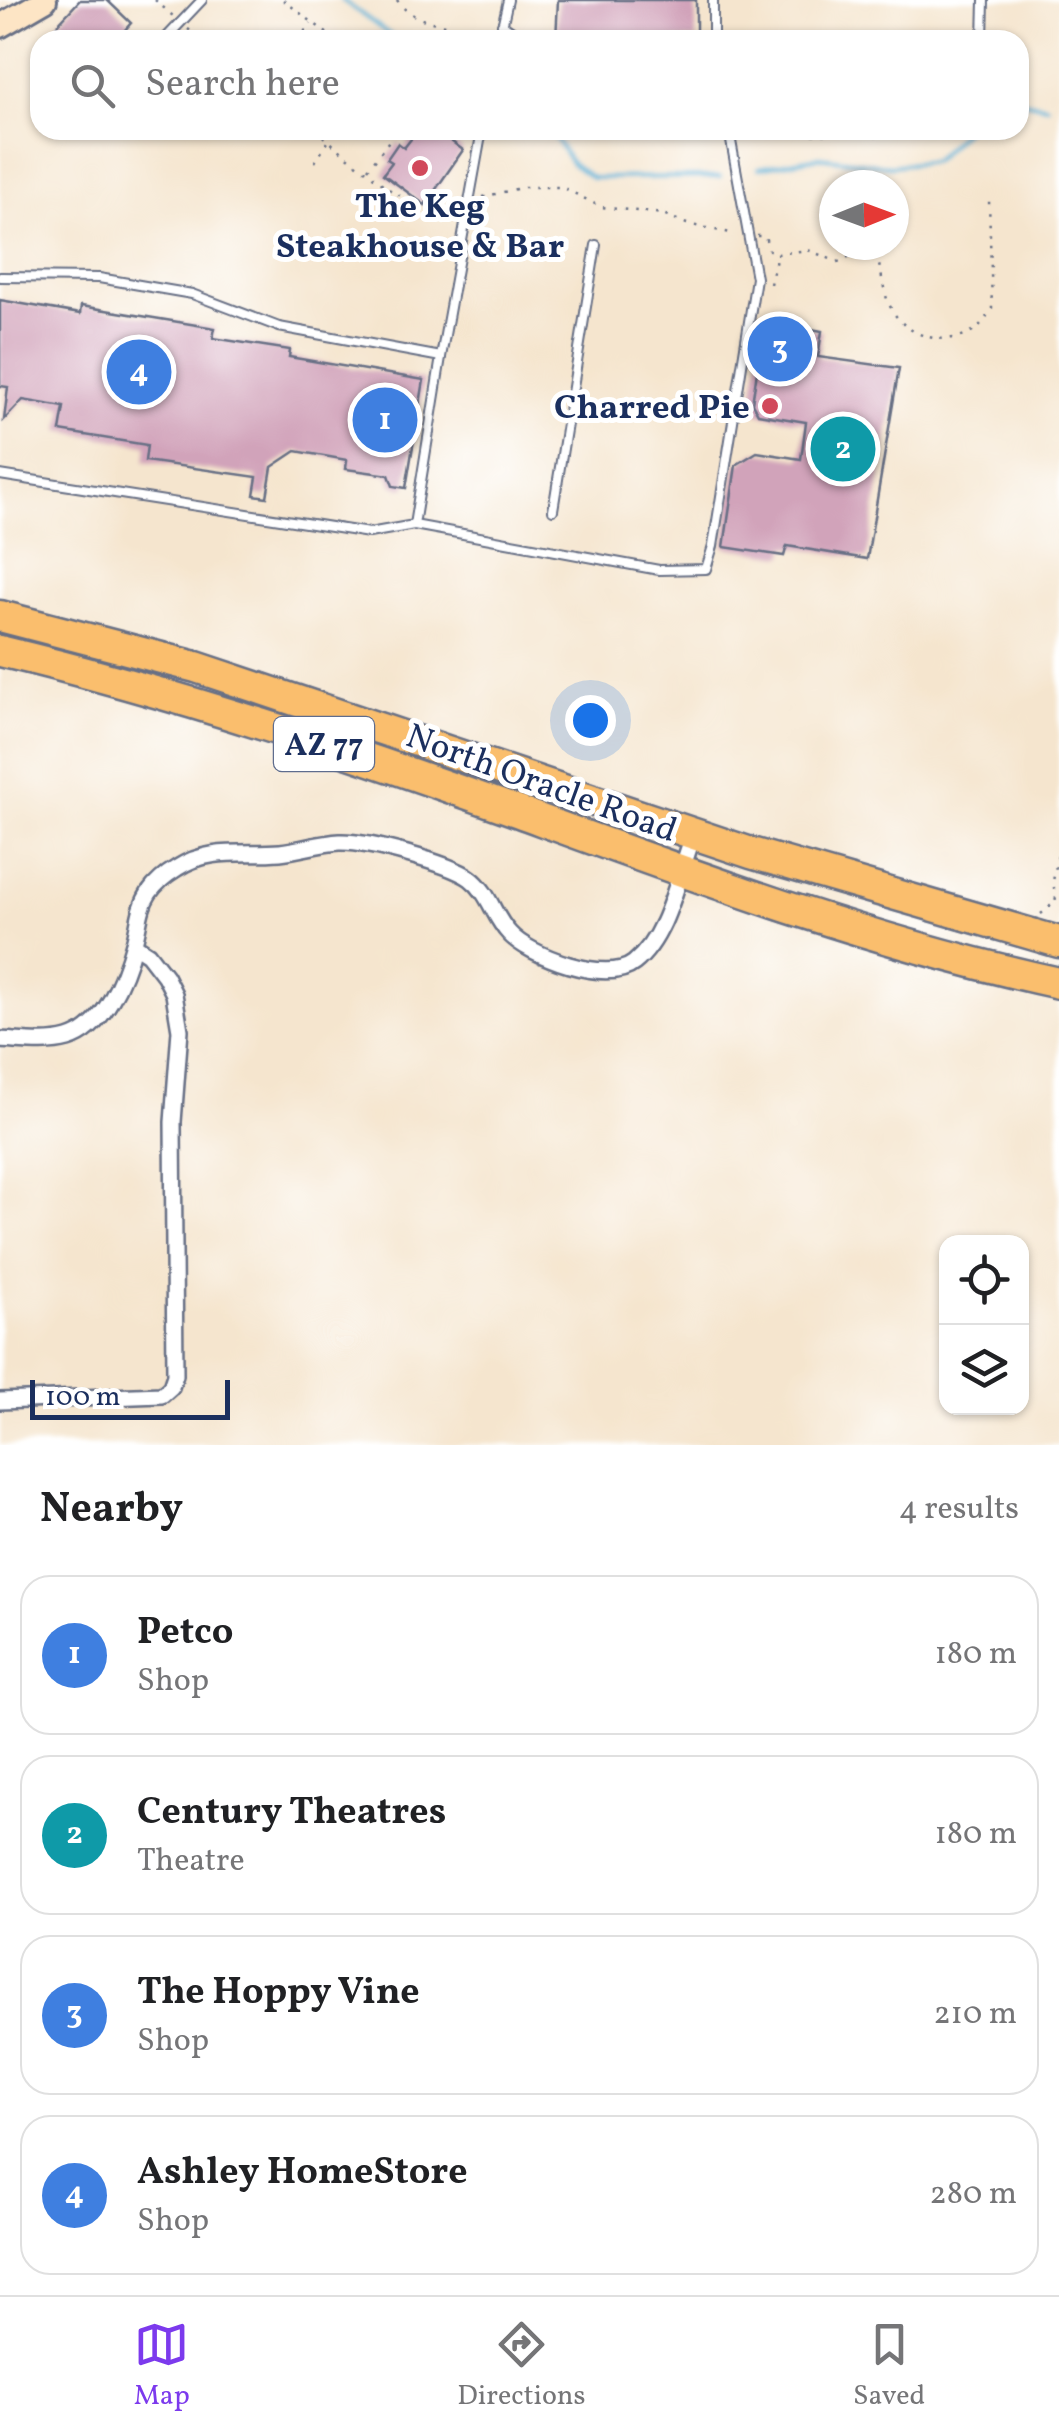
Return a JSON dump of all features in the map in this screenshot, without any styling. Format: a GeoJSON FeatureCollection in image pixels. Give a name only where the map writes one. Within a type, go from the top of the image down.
{"type":"FeatureCollection","features":[{"type":"Feature","properties":{"kind":"highway","name":"North Oracle Road"},"geometry":{"type":"LineString","coordinates":[[0,616],[230,677],[694,834],[1059,942]]}},
{"type":"Feature","properties":{"kind":"highway","name":"North Oracle Road"},"geometry":{"type":"LineString","coordinates":[[0,651],[284,730],[872,934],[1059,983]]}},
{"type":"Feature","properties":{"kind":"street"},"geometry":{"type":"LineString","coordinates":[[0,26],[44,0]]}},
{"type":"Feature","properties":{"kind":"street"},"geometry":{"type":"LineString","coordinates":[[0,1040],[59,1041],[82,1034],[109,1001],[134,945],[140,912],[148,895],[186,863],[231,851],[280,852],[346,842],[458,871],[482,888],[504,928],[519,943],[571,965],[608,972],[633,964],[652,940],[694,834]]}},
{"type":"Feature","properties":{"kind":"street"},"geometry":{"type":"LineString","coordinates":[[0,1401],[162,1395],[172,1386],[176,1375],[172,1122],[178,1013],[165,976],[148,954],[134,945]]}},
{"type":"Feature","properties":{"kind":"lane"},"geometry":{"type":"LineString","coordinates":[[174,30],[202,0]]}},
{"type":"Feature","properties":{"kind":"lane"},"geometry":{"type":"LineString","coordinates":[[501,30],[508,0]]}},
{"type":"Feature","properties":{"kind":"lane"},"geometry":{"type":"LineString","coordinates":[[713,0],[714,30]]}},
{"type":"Feature","properties":{"kind":"lane"},"geometry":{"type":"LineString","coordinates":[[983,30],[984,0]]}},
{"type":"Feature","properties":{"kind":"lane"},"geometry":{"type":"LineString","coordinates":[[502,24],[511,30]]}},
{"type":"Feature","properties":{"kind":"lane"},"geometry":{"type":"LineString","coordinates":[[414,525],[480,140]]}},
{"type":"Feature","properties":{"kind":"lane"},"geometry":{"type":"LineString","coordinates":[[0,475],[369,533],[414,525],[659,570],[706,569],[715,535],[756,278],[731,140]]}},
{"type":"Feature","properties":{"kind":"lane"},"geometry":{"type":"LineString","coordinates":[[554,510],[596,245]]}},
{"type":"Feature","properties":{"kind":"lane"},"geometry":{"type":"LineString","coordinates":[[0,277],[100,278],[192,294],[279,327],[441,357]]}},
{"type":"Feature","properties":{"kind":"path"},"geometry":{"type":"LineString","coordinates":[[283,0],[323,30]]}},
{"type":"Feature","properties":{"kind":"path"},"geometry":{"type":"LineString","coordinates":[[397,0],[414,16],[461,30]]}},
{"type":"Feature","properties":{"kind":"path"},"geometry":{"type":"LineString","coordinates":[[306,30],[312,22]]}},
{"type":"Feature","properties":{"kind":"path"},"geometry":{"type":"LineString","coordinates":[[315,162],[328,140],[368,169],[376,180],[417,204],[455,207]]}},
{"type":"Feature","properties":{"kind":"path"},"geometry":{"type":"LineString","coordinates":[[368,169],[390,140]]}},
{"type":"Feature","properties":{"kind":"path"},"geometry":{"type":"LineString","coordinates":[[479,196],[524,187],[562,187],[601,206],[664,214],[686,224],[740,234],[742,240],[765,236],[769,250],[777,254],[808,250],[838,262],[863,250],[876,256],[892,312],[907,329],[946,339],[969,333],[992,309],[990,200]]}},
{"type":"Feature","properties":{"kind":"path"},"geometry":{"type":"LineString","coordinates":[[770,284],[777,254]]}},
{"type":"Feature","properties":{"kind":"path"},"geometry":{"type":"LineString","coordinates":[[1041,915],[1056,901],[1053,881],[1059,850]]}},
{"type":"Feature","properties":{"kind":"building"},"geometry":{"type":"Polygon","coordinates":[[[80,0],[107,0],[131,23],[125,30],[60,30],[56,26],[80,0]]]}},
{"type":"Feature","properties":{"kind":"building"},"geometry":{"type":"Polygon","coordinates":[[[558,0],[696,0],[696,30],[556,30],[558,0]]]}},
{"type":"Feature","properties":{"kind":"building","name":"The Keg Steakhouse & Bar"},"geometry":{"type":"Polygon","coordinates":[[[410,140],[450,140],[463,150],[425,205],[383,174],[398,143],[404,148],[410,140]]]}},
{"type":"Feature","properties":{"kind":"building"},"geometry":{"type":"Polygon","coordinates":[[[0,300],[80,314],[81,306],[215,328],[213,338],[290,350],[289,357],[424,380],[406,488],[393,486],[389,475],[346,469],[347,460],[296,451],[272,467],[267,497],[254,495],[257,477],[145,461],[147,445],[60,431],[64,407],[23,400],[4,420],[8,387],[0,386],[0,300]]]}},
{"type":"Feature","properties":{"kind":"building"},"geometry":{"type":"Polygon","coordinates":[[[765,320],[822,331],[818,357],[899,368],[867,559],[787,546],[784,556],[724,547],[736,465],[757,452],[801,459],[806,422],[758,414],[752,403],[765,320]]]}},
{"type":"Feature","properties":{"kind":"waterway"},"geometry":{"type":"LineString","coordinates":[[342,0],[383,30]]}},
{"type":"Feature","properties":{"kind":"waterway"},"geometry":{"type":"LineString","coordinates":[[1029,102],[1047,106]]}},
{"type":"Feature","properties":{"kind":"waterway"},"geometry":{"type":"LineString","coordinates":[[556,140],[571,163],[592,178],[720,177]]}},
{"type":"Feature","properties":{"kind":"waterway"},"geometry":{"type":"LineString","coordinates":[[759,168],[819,157],[890,166],[933,161],[955,140]]}},
{"type":"Feature","properties":{"kind":"place","name":"The Keg Steakhouse & Bar"},"geometry":{"type":"Point","coordinates":[420,168]}},
{"type":"Feature","properties":{"kind":"place","name":"The Hoppy Vine"},"geometry":{"type":"Point","coordinates":[780,349]}},
{"type":"Feature","properties":{"kind":"place","name":"Ashley HomeStore"},"geometry":{"type":"Point","coordinates":[139,372]}},
{"type":"Feature","properties":{"kind":"place","name":"Charred Pie"},"geometry":{"type":"Point","coordinates":[770,406]}},
{"type":"Feature","properties":{"kind":"place","name":"Petco"},"geometry":{"type":"Point","coordinates":[385,420]}},
{"type":"Feature","properties":{"kind":"place","name":"Century Theatres"},"geometry":{"type":"Point","coordinates":[843,449]}}]}
